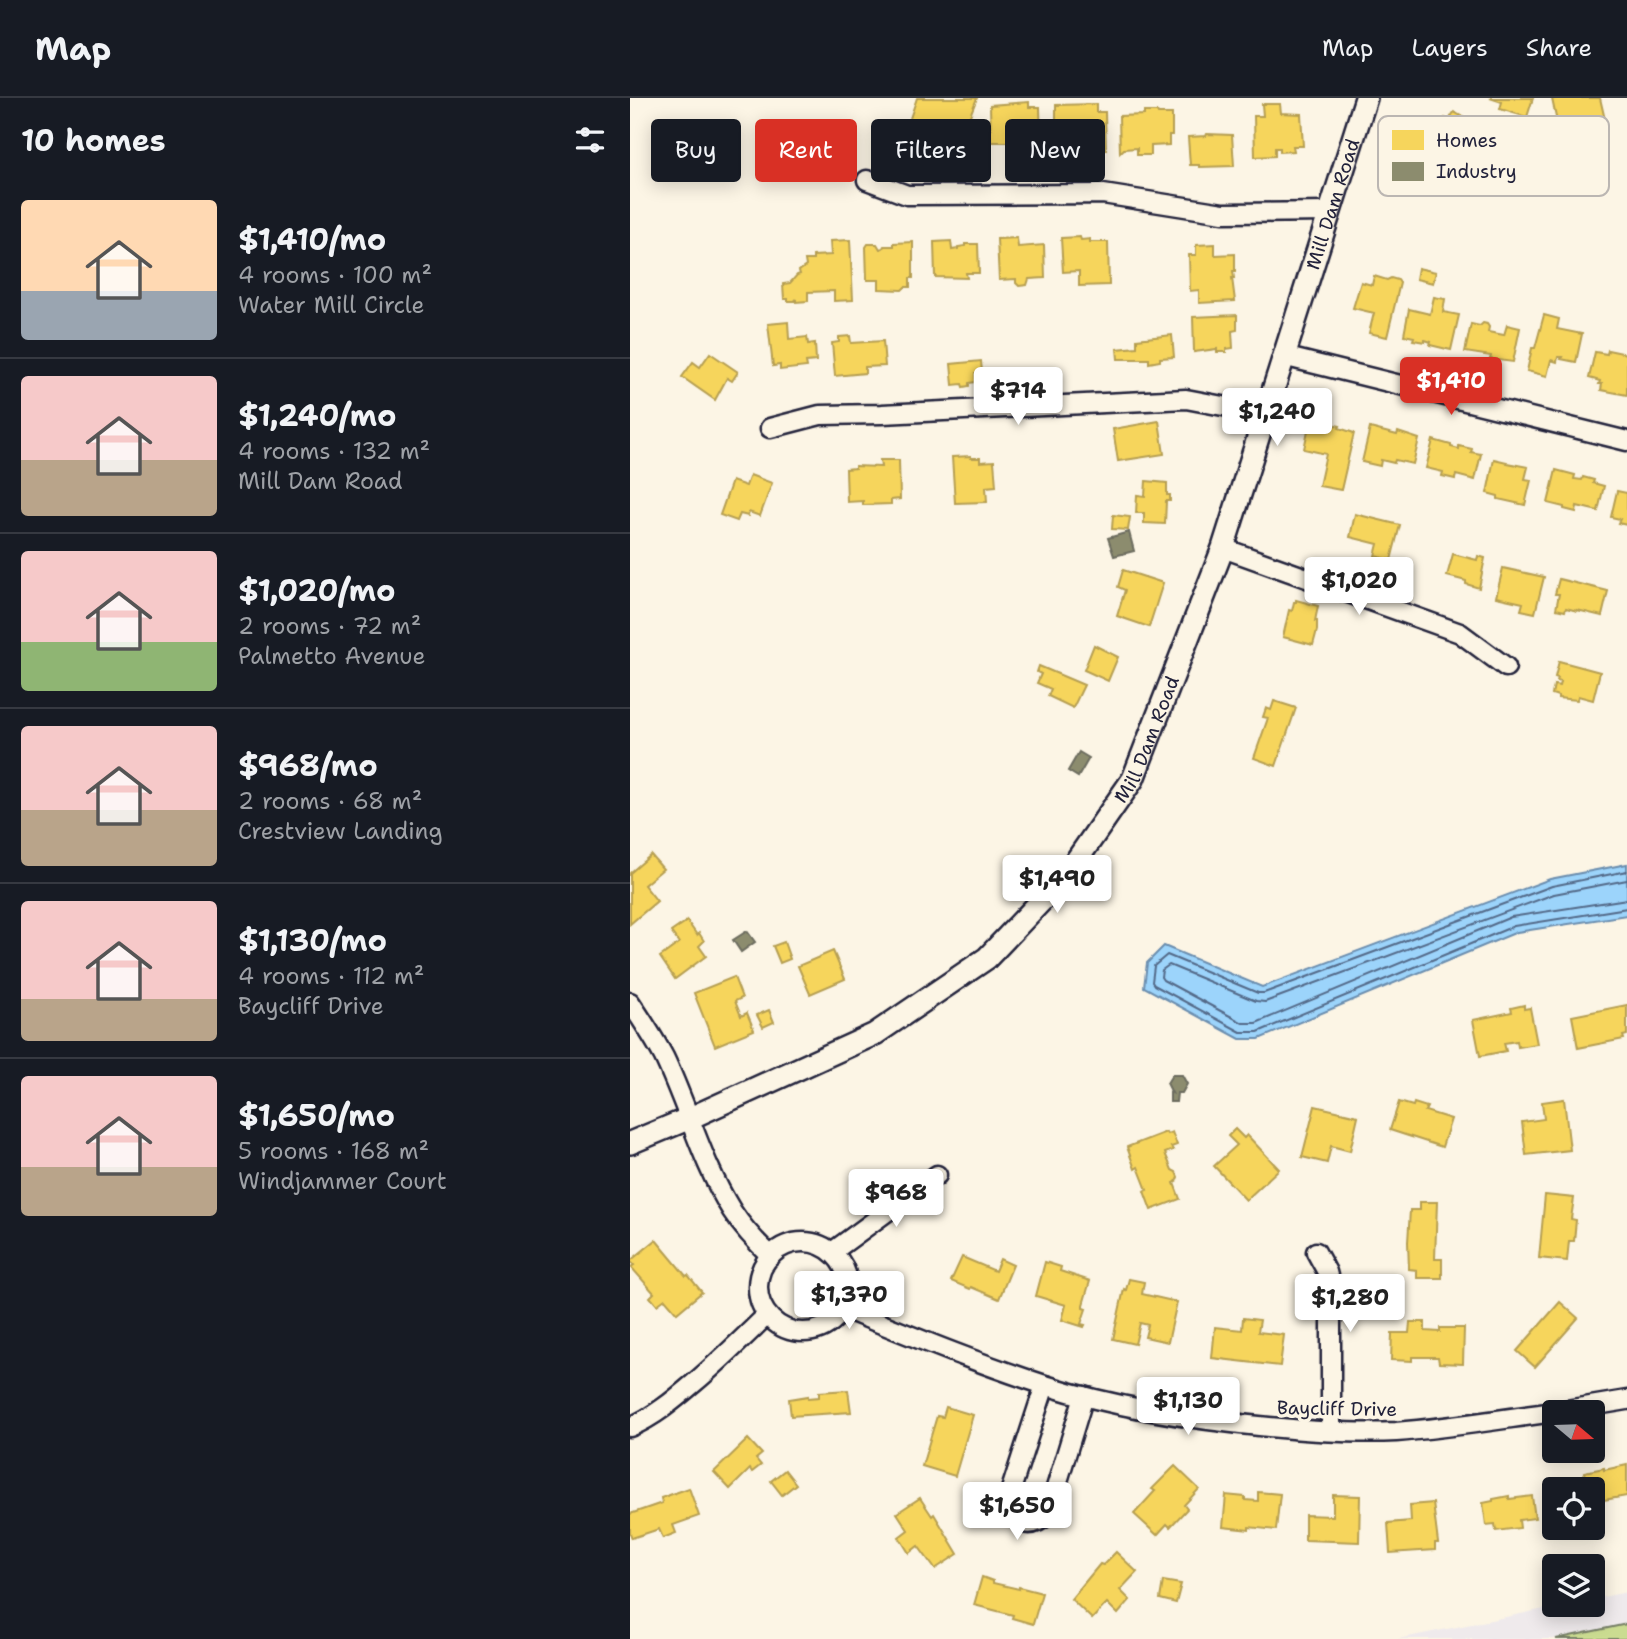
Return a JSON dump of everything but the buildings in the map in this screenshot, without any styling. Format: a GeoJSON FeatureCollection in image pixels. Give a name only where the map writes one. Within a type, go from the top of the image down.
{"type":"FeatureCollection","features":[{"type":"Feature","properties":{"kind":"street","name":"Mill Dam Road"},"geometry":{"type":"LineString","coordinates":[[630,1143],[875,1034],[987,958],[1068,874],[1133,779],[1223,548],[1366,98]]}},
{"type":"Feature","properties":{"kind":"street"},"geometry":{"type":"LineString","coordinates":[[867,180],[907,195],[1103,194],[1223,213],[1330,212]]}},
{"type":"Feature","properties":{"kind":"street"},"geometry":{"type":"LineString","coordinates":[[1283,356],[1627,441]]}},
{"type":"Feature","properties":{"kind":"street"},"geometry":{"type":"LineString","coordinates":[[770,428],[820,415],[1186,399],[1265,414]]}},
{"type":"Feature","properties":{"kind":"street"},"geometry":{"type":"LineString","coordinates":[[1223,548],[1460,633],[1506,667]]}},
{"type":"Feature","properties":{"kind":"street"},"geometry":{"type":"LineString","coordinates":[[630,1002],[648,1027],[663,1056],[710,1170],[732,1210],[752,1238],[771,1256]]}},
{"type":"Feature","properties":{"kind":"street"},"geometry":{"type":"LineString","coordinates":[[832,1252],[937,1175]]}},
{"type":"Feature","properties":{"kind":"street"},"geometry":{"type":"LineString","coordinates":[[812,1243],[832,1252],[840,1261],[847,1284],[847,1296],[835,1318],[813,1331],[800,1332],[777,1324],[767,1315],[761,1304],[758,1291],[763,1266],[779,1249],[789,1244],[812,1243]]}},
{"type":"Feature","properties":{"kind":"street"},"geometry":{"type":"LineString","coordinates":[[1316,1252],[1328,1272],[1331,1288],[1331,1432]]}},
{"type":"Feature","properties":{"kind":"street","name":"Baycliff Drive"},"geometry":{"type":"LineString","coordinates":[[842,1308],[1045,1385],[1158,1413],[1227,1423],[1331,1432],[1395,1432],[1542,1414]]}},
{"type":"Feature","properties":{"kind":"street"},"geometry":{"type":"LineString","coordinates":[[630,1427],[651,1417],[681,1394],[767,1315]]}},
{"type":"Feature","properties":{"kind":"street"},"geometry":{"type":"LineString","coordinates":[[1045,1385],[1007,1502],[1014,1518],[1023,1523],[1033,1524],[1048,1514],[1084,1396]]}},
{"type":"Feature","properties":{"kind":"street","name":"Baycliff Drive"},"geometry":{"type":"LineString","coordinates":[[1605,1404],[1627,1400]]}},
{"type":"Feature","properties":{"kind":"shaded area"},"geometry":{"type":"Polygon","coordinates":[[[1627,1592],[1627,1639],[1398,1639],[1542,1610],[1542,1617],[1605,1617],[1605,1597],[1627,1592]]]}},
{"type":"Feature","properties":{"kind":"green space"},"geometry":{"type":"Polygon","coordinates":[[[1627,1624],[1627,1639],[1556,1639],[1627,1624]]]}},
{"type":"Feature","properties":{"kind":"water"},"geometry":{"type":"Polygon","coordinates":[[[1627,864],[1627,915],[1517,932],[1259,1039],[1240,1039],[1144,987],[1147,963],[1164,946],[1262,987],[1550,879],[1627,864]]]}}]}
